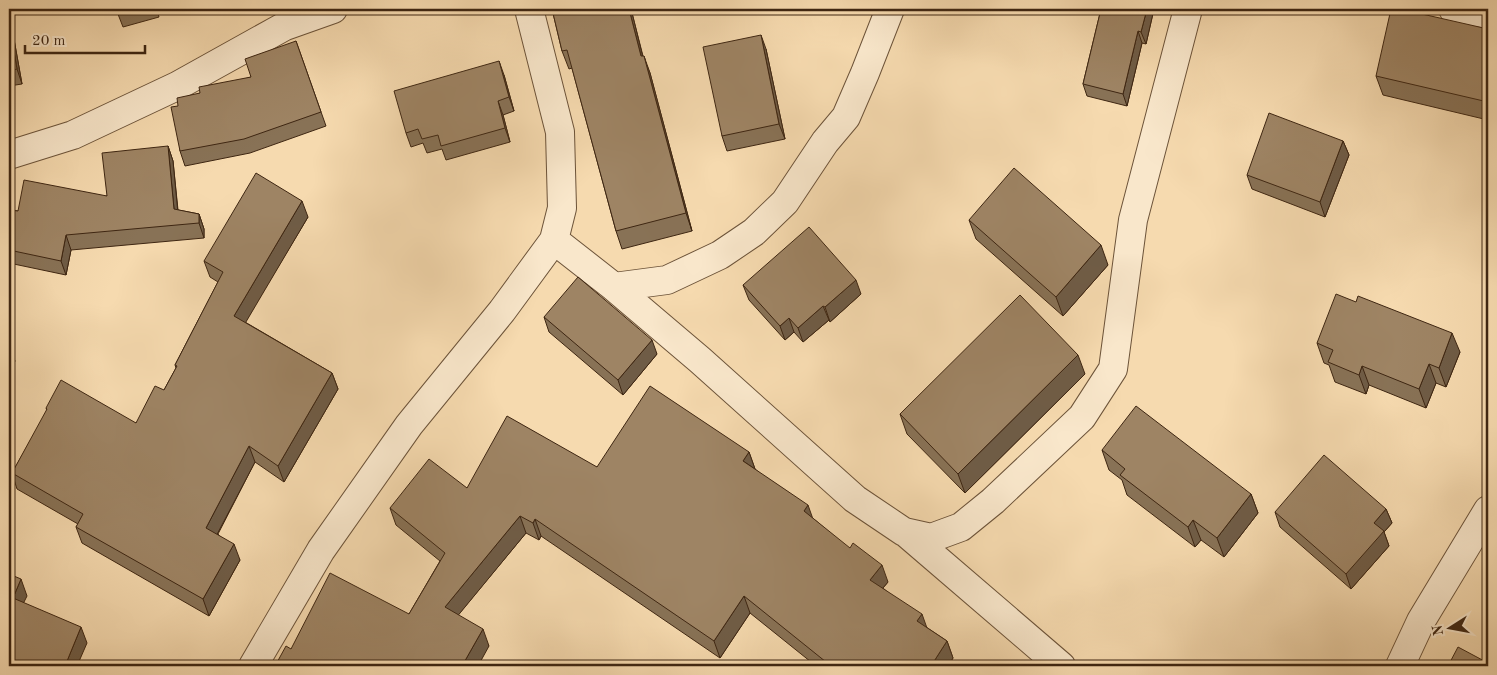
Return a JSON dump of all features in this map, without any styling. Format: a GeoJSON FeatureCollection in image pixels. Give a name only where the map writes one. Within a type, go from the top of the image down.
{"type":"FeatureCollection","features":[{"type":"Feature","properties":{"kind":"street"},"geometry":{"type":"LineString","coordinates":[[9,155],[73,135],[177,86],[285,26],[333,9]]}},
{"type":"Feature","properties":{"kind":"street"},"geometry":{"type":"LineString","coordinates":[[253,666],[321,550],[409,425],[502,311],[554,240],[562,208],[560,132],[529,9]]}},
{"type":"Feature","properties":{"kind":"street"},"geometry":{"type":"LineString","coordinates":[[614,287],[667,280],[720,255],[754,232],[785,202],[824,142],[846,117],[890,9]]}},
{"type":"Feature","properties":{"kind":"street"},"geometry":{"type":"LineString","coordinates":[[904,532],[931,538],[960,527],[994,501],[1082,417],[1113,369],[1133,220],[1188,9]]}},
{"type":"Feature","properties":{"kind":"street"},"geometry":{"type":"LineString","coordinates":[[1453,9],[1488,14]]}},
{"type":"Feature","properties":{"kind":"street"},"geometry":{"type":"LineString","coordinates":[[554,240],[614,287],[700,360],[855,499],[904,532],[1061,666]]}},
{"type":"Feature","properties":{"kind":"street"},"geometry":{"type":"LineString","coordinates":[[1400,666],[1421,621],[1488,510]]}},
{"type":"Feature","properties":{"kind":"building"},"geometry":{"type":"Polygon","coordinates":[[[552,9],[629,9],[641,56],[644,56],[686,213],[616,231],[567,50],[562,51],[552,9]]]}},
{"type":"Feature","properties":{"kind":"building"},"geometry":{"type":"Polygon","coordinates":[[[1101,9],[1147,9],[1141,32],[1138,31],[1123,94],[1083,84],[1101,9]]]}},
{"type":"Feature","properties":{"kind":"building"},"geometry":{"type":"Polygon","coordinates":[[[1391,9],[1400,9],[1488,29],[1488,102],[1376,76],[1391,9]]]}},
{"type":"Feature","properties":{"kind":"building"},"geometry":{"type":"Polygon","coordinates":[[[9,23],[17,69],[9,71],[9,23]]]}},
{"type":"Feature","properties":{"kind":"building"},"geometry":{"type":"Polygon","coordinates":[[[761,35],[779,124],[722,136],[703,47],[761,35]]]}},
{"type":"Feature","properties":{"kind":"building"},"geometry":{"type":"Polygon","coordinates":[[[296,41],[321,112],[244,139],[180,151],[171,107],[178,106],[177,98],[200,93],[199,87],[251,77],[245,59],[296,41]]]}},
{"type":"Feature","properties":{"kind":"building"},"geometry":{"type":"Polygon","coordinates":[[[499,61],[509,97],[498,101],[505,128],[441,146],[438,135],[422,139],[418,129],[406,133],[394,91],[499,61]]]}},
{"type":"Feature","properties":{"kind":"building"},"geometry":{"type":"Polygon","coordinates":[[[1269,113],[1343,141],[1320,202],[1247,175],[1269,113]]]}},
{"type":"Feature","properties":{"kind":"building"},"geometry":{"type":"Polygon","coordinates":[[[168,146],[174,209],[199,214],[199,223],[66,235],[61,261],[9,250],[9,210],[18,211],[24,180],[107,196],[102,153],[168,146]]]}},
{"type":"Feature","properties":{"kind":"building"},"geometry":{"type":"Polygon","coordinates":[[[1014,168],[1101,245],[1056,297],[969,220],[1014,168]]]}},
{"type":"Feature","properties":{"kind":"building"},"geometry":{"type":"Polygon","coordinates":[[[256,173],[302,201],[234,316],[332,373],[278,466],[249,446],[206,528],[234,544],[203,599],[76,527],[83,514],[12,473],[61,380],[136,423],[155,386],[164,390],[223,272],[204,261],[256,173]]]}},
{"type":"Feature","properties":{"kind":"building"},"geometry":{"type":"Polygon","coordinates":[[[809,227],[856,280],[798,328],[789,318],[780,326],[743,285],[809,227]]]}},
{"type":"Feature","properties":{"kind":"building"},"geometry":{"type":"Polygon","coordinates":[[[578,277],[652,340],[618,380],[544,317],[578,277]]]}},
{"type":"Feature","properties":{"kind":"building"},"geometry":{"type":"Polygon","coordinates":[[[1336,294],[1356,302],[1358,296],[1452,333],[1439,368],[1429,364],[1419,389],[1362,366],[1359,375],[1328,362],[1333,350],[1317,343],[1336,294]]]}},
{"type":"Feature","properties":{"kind":"building"},"geometry":{"type":"Polygon","coordinates":[[[1020,295],[1078,355],[958,474],[900,414],[1020,295]]]}},
{"type":"Feature","properties":{"kind":"building"},"geometry":{"type":"Polygon","coordinates":[[[650,386],[749,452],[743,461],[808,505],[804,511],[850,548],[853,543],[882,565],[870,580],[922,614],[917,621],[947,641],[931,666],[831,666],[744,596],[714,641],[535,519],[533,523],[520,516],[445,607],[483,629],[462,666],[275,666],[286,646],[291,649],[330,573],[409,614],[445,553],[390,508],[429,459],[467,488],[507,416],[597,467],[650,386]]]}},
{"type":"Feature","properties":{"kind":"building"},"geometry":{"type":"Polygon","coordinates":[[[1136,406],[1251,494],[1217,538],[1193,520],[1188,527],[1120,475],[1125,469],[1102,450],[1136,406]]]}},
{"type":"Feature","properties":{"kind":"building"},"geometry":{"type":"Polygon","coordinates":[[[1324,455],[1386,509],[1374,523],[1384,531],[1346,574],[1275,512],[1324,455]]]}},
{"type":"Feature","properties":{"kind":"building"},"geometry":{"type":"Polygon","coordinates":[[[9,574],[21,579],[13,598],[81,627],[65,666],[9,666],[9,574]]]}},
{"type":"Feature","properties":{"kind":"building"},"geometry":{"type":"Polygon","coordinates":[[[1458,647],[1488,663],[1488,666],[1448,666],[1458,647]]]}},
{"type":"Feature","properties":{"kind":"building"},"geometry":{"type":"Polygon","coordinates":[[[578,661],[586,666],[574,666],[578,661]]]}}]}
